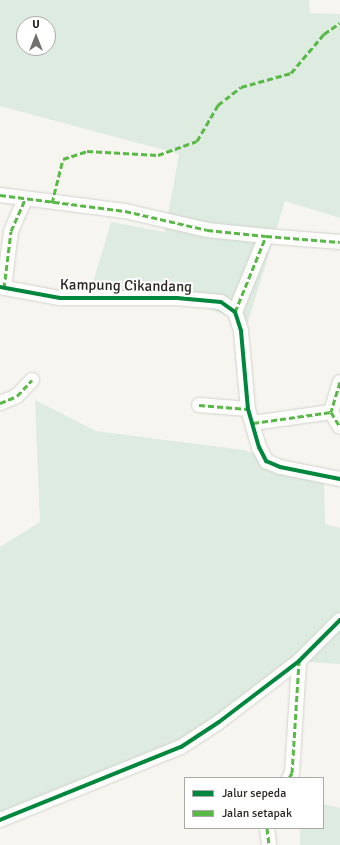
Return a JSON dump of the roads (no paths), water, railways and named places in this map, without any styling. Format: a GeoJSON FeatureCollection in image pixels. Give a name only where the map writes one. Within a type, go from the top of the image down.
{"type":"FeatureCollection","features":[{"type":"Feature","properties":{"kind":"street"},"geometry":{"type":"LineString","coordinates":[[0,196],[126,212],[207,230],[340,242]]}},
{"type":"Feature","properties":{"kind":"street"},"geometry":{"type":"LineString","coordinates":[[2,288],[11,231],[25,200]]}},
{"type":"Feature","properties":{"kind":"street"},"geometry":{"type":"LineString","coordinates":[[266,236],[235,312],[241,331],[248,409],[259,447],[266,460],[280,467],[340,479]]}},
{"type":"Feature","properties":{"kind":"street","name":"Kampung Cikandang"},"geometry":{"type":"LineString","coordinates":[[2,288],[60,298],[177,298],[221,302],[235,312]]}},
{"type":"Feature","properties":{"kind":"street"},"geometry":{"type":"LineString","coordinates":[[0,403],[17,396],[32,380]]}},
{"type":"Feature","properties":{"kind":"street"},"geometry":{"type":"LineString","coordinates":[[340,382],[331,412],[340,427]]}},
{"type":"Feature","properties":{"kind":"street"},"geometry":{"type":"LineString","coordinates":[[199,405],[248,409]]}},
{"type":"Feature","properties":{"kind":"street"},"geometry":{"type":"LineString","coordinates":[[253,423],[331,412]]}},
{"type":"Feature","properties":{"kind":"street"},"geometry":{"type":"LineString","coordinates":[[0,820],[181,747],[219,722],[299,661],[340,620]]}},
{"type":"Feature","properties":{"kind":"street"},"geometry":{"type":"LineString","coordinates":[[290,777],[292,773],[299,661]]}},
{"type":"Feature","properties":{"kind":"street"},"geometry":{"type":"LineString","coordinates":[[267,829],[269,845]]}}]}
